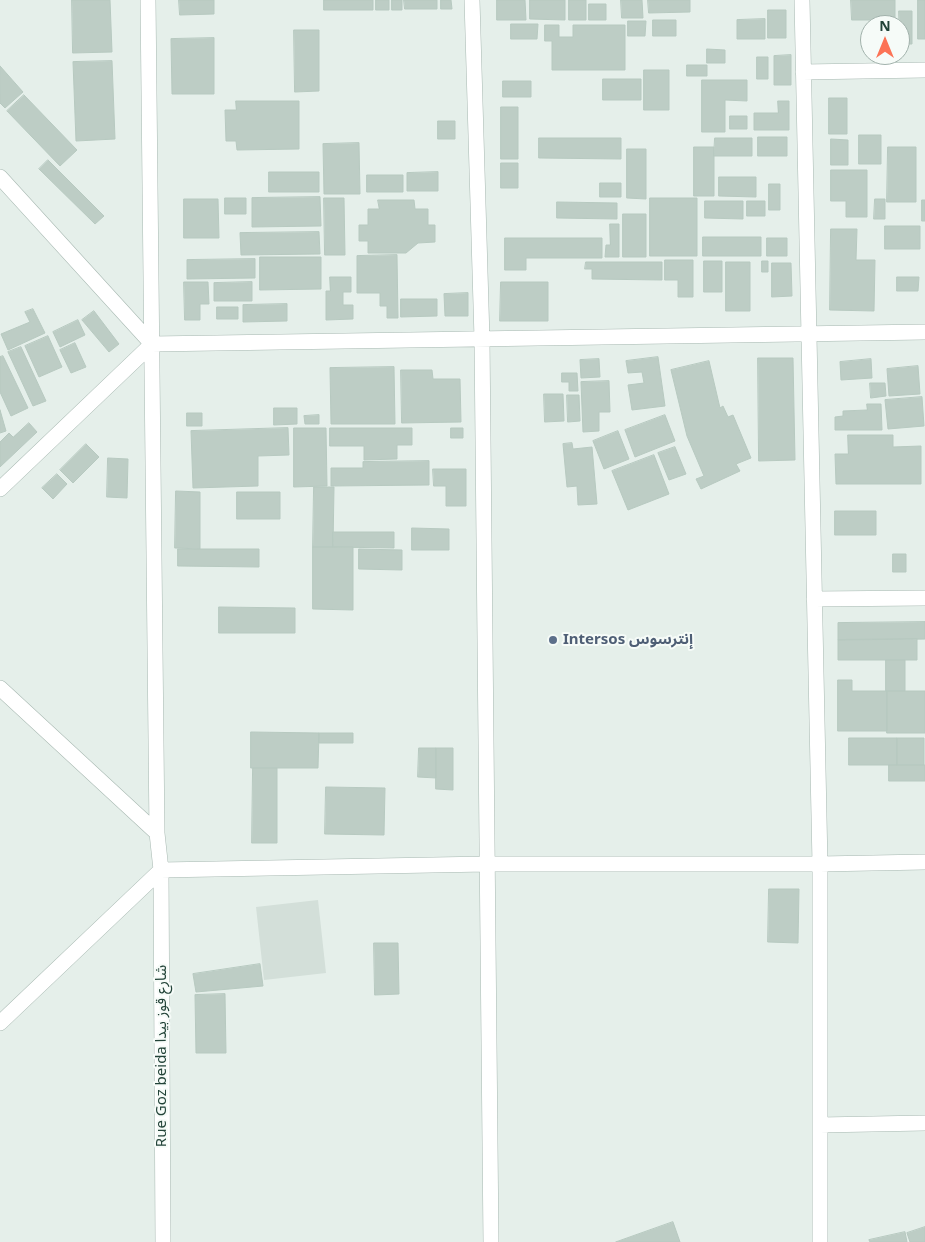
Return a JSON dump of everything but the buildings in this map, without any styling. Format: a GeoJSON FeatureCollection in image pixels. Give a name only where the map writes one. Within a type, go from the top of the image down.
{"type":"FeatureCollection","features":[{"type":"Feature","properties":{"kind":"street","name":"Rue Goz beida شارع قوز بيدا"},"geometry":{"type":"LineString","coordinates":[[148,0],[158,833],[161,870],[163,1242]]}},
{"type":"Feature","properties":{"kind":"street"},"geometry":{"type":"LineString","coordinates":[[472,0],[482,339],[491,1242]]}},
{"type":"Feature","properties":{"kind":"street"},"geometry":{"type":"LineString","coordinates":[[802,0],[820,864],[820,1242]]}},
{"type":"Feature","properties":{"kind":"street"},"geometry":{"type":"LineString","coordinates":[[803,72],[925,70]]}},
{"type":"Feature","properties":{"kind":"street"},"geometry":{"type":"LineString","coordinates":[[0,177],[152,344]]}},
{"type":"Feature","properties":{"kind":"street"},"geometry":{"type":"LineString","coordinates":[[0,489],[152,344],[925,332]]}},
{"type":"Feature","properties":{"kind":"street"},"geometry":{"type":"LineString","coordinates":[[814,599],[925,598]]}},
{"type":"Feature","properties":{"kind":"street"},"geometry":{"type":"LineString","coordinates":[[0,688],[158,833]]}},
{"type":"Feature","properties":{"kind":"street"},"geometry":{"type":"LineString","coordinates":[[0,1023],[161,870],[487,864],[820,864],[925,862]]}},
{"type":"Feature","properties":{"kind":"street"},"geometry":{"type":"LineString","coordinates":[[820,1125],[925,1122]]}},
{"type":"Feature","properties":{"kind":"shaded area"},"geometry":{"type":"Polygon","coordinates":[[[318,900],[326,973],[264,980],[256,907],[318,900]]]}},
{"type":"Feature","properties":{"kind":"place","name":"Intersos إنترسوس"},"geometry":{"type":"Point","coordinates":[553,640]}}]}
